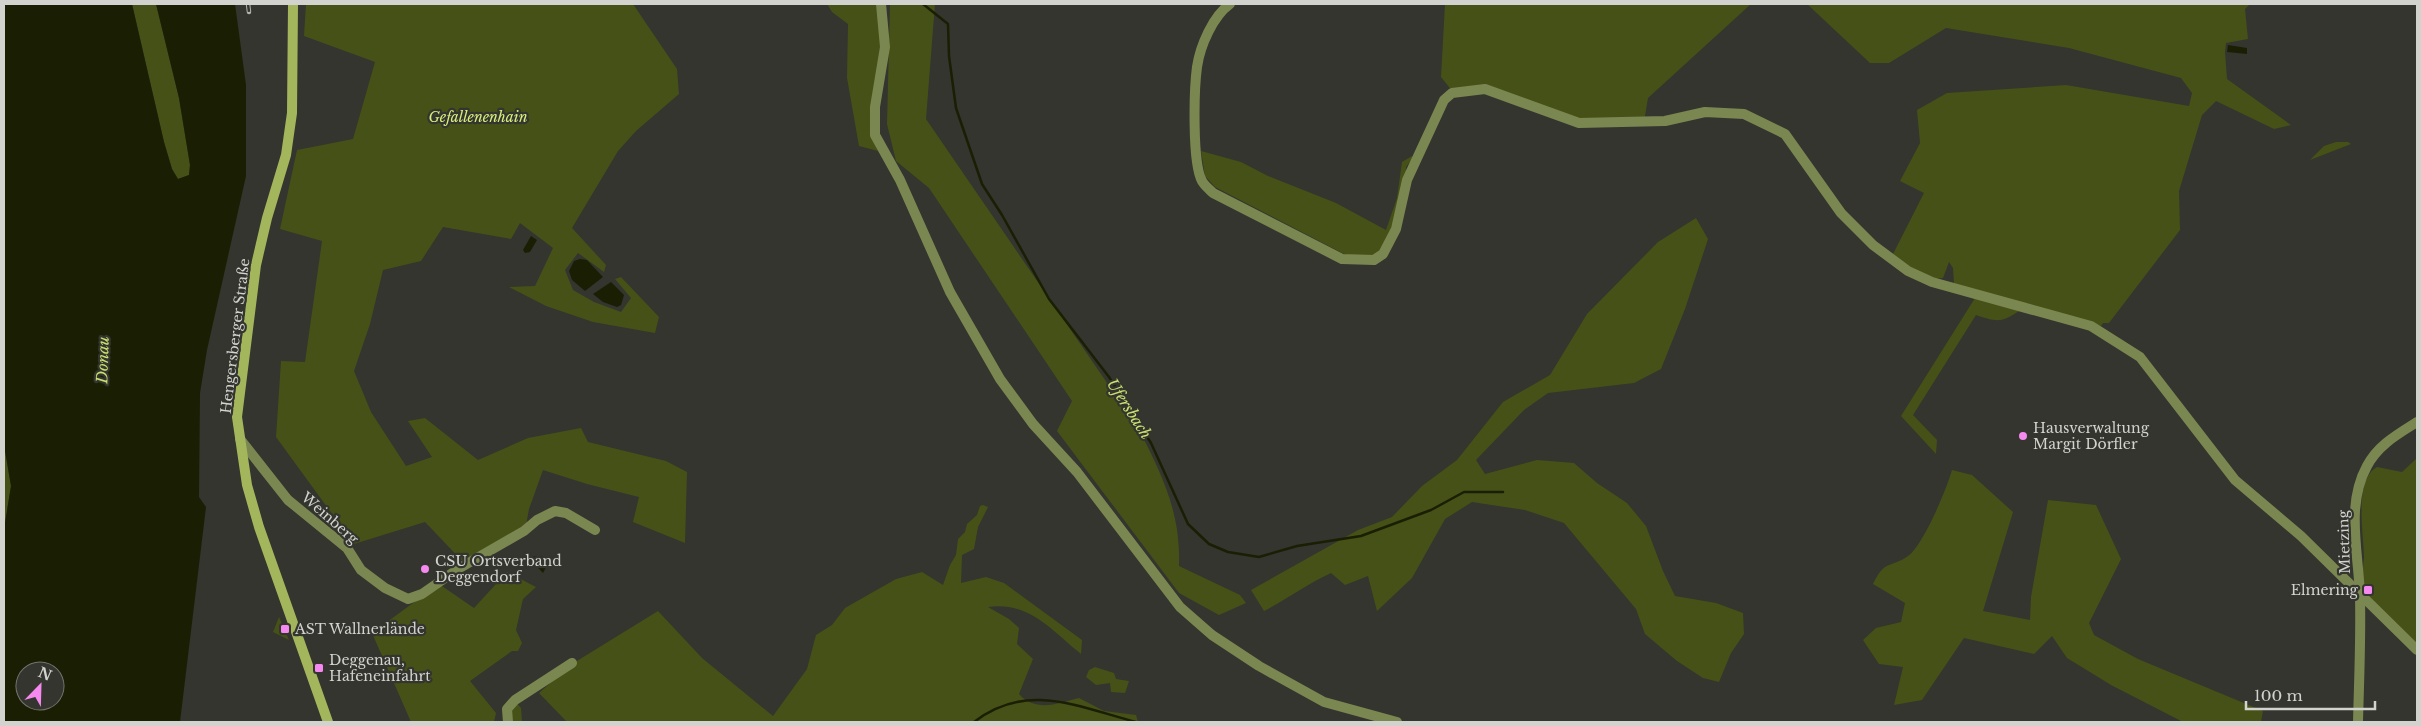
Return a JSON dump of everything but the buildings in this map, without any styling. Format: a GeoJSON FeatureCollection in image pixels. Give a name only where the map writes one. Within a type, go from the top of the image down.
{"type":"FeatureCollection","features":[{"type":"Feature","properties":{"kind":"main road","name":"Hengersberger Straße"},"geometry":{"type":"LineString","coordinates":[[293,4],[292,112],[286,154],[267,218],[256,265],[239,392],[238,417],[247,485],[259,527],[328,722]]}},
{"type":"Feature","properties":{"kind":"street"},"geometry":{"type":"LineString","coordinates":[[881,4],[885,47],[875,107],[876,136],[900,180],[950,292],[1000,380],[1033,424],[1088,486],[1180,607],[1199,624],[1259,666],[1324,702],[1397,722]]}},
{"type":"Feature","properties":{"kind":"street"},"geometry":{"type":"LineString","coordinates":[[1230,4],[1220,13],[1209,33],[1197,67],[1196,162],[1202,182],[1212,192],[1342,259],[1374,260],[1383,254],[1396,229],[1407,180],[1444,100],[1452,93],[1484,89],[1579,123],[1665,121],[1706,112],[1744,114],[1785,134],[1840,213],[1873,245],[1908,271],[1932,282],[2091,326],[2140,357],[2235,480],[2301,536],[2417,650]]}},
{"type":"Feature","properties":{"kind":"street","name":"Mietzing"},"geometry":{"type":"LineString","coordinates":[[2358,722],[2360,596],[2355,507],[2360,481],[2367,465],[2383,444],[2417,422]]}},
{"type":"Feature","properties":{"kind":"street","name":"Weinberg"},"geometry":{"type":"LineString","coordinates":[[240,439],[288,500],[347,548],[361,570],[385,588],[408,599],[422,594],[458,569],[524,531],[538,520],[555,512],[566,513],[595,530]]}},
{"type":"Feature","properties":{"kind":"street"},"geometry":{"type":"LineString","coordinates":[[508,722],[507,709],[515,700],[572,663]]}},
{"type":"Feature","properties":{"kind":"green space"},"geometry":{"type":"Polygon","coordinates":[[[132,4],[156,4],[179,98],[190,165],[189,175],[178,179],[172,169],[164,142],[132,4]]]}},
{"type":"Feature","properties":{"kind":"green space","name":"Gefallenenhain"},"geometry":{"type":"Polygon","coordinates":[[[306,4],[633,4],[677,69],[679,94],[636,131],[618,151],[572,228],[606,265],[604,272],[578,253],[565,270],[573,290],[594,302],[621,312],[631,298],[615,279],[621,277],[659,317],[655,333],[593,322],[546,306],[509,287],[535,286],[553,248],[520,223],[511,239],[443,227],[421,261],[383,270],[370,324],[354,371],[371,412],[406,466],[432,457],[408,421],[425,418],[478,460],[528,438],[581,428],[588,442],[666,461],[687,472],[685,543],[633,522],[639,497],[587,484],[543,470],[529,509],[525,531],[466,565],[425,522],[354,544],[276,437],[281,361],[305,362],[322,241],[280,229],[297,150],[353,139],[375,62],[304,36],[306,4]]]}},
{"type":"Feature","properties":{"kind":"green space"},"geometry":{"type":"Polygon","coordinates":[[[827,4],[878,4],[881,38],[872,131],[878,151],[859,146],[847,78],[848,24],[832,12],[827,4]]]}},
{"type":"Feature","properties":{"kind":"green space"},"geometry":{"type":"Polygon","coordinates":[[[890,4],[935,4],[926,119],[1138,428],[1168,494],[1177,529],[1179,566],[1240,595],[1246,603],[1219,615],[1179,593],[1057,431],[1072,401],[929,188],[896,161],[887,124],[890,4]]]}},
{"type":"Feature","properties":{"kind":"green space"},"geometry":{"type":"Polygon","coordinates":[[[1445,4],[1751,4],[1648,98],[1644,122],[1579,123],[1484,89],[1453,92],[1441,77],[1445,4]]]}},
{"type":"Feature","properties":{"kind":"green space"},"geometry":{"type":"Polygon","coordinates":[[[1807,4],[2250,4],[2245,9],[2248,39],[2226,43],[2227,79],[2291,125],[2274,129],[2216,101],[2202,115],[2179,191],[2180,230],[2109,323],[2103,323],[2101,326],[2027,303],[2023,304],[1954,284],[1953,268],[1949,262],[1943,278],[1936,278],[1916,271],[1893,254],[1924,193],[1900,181],[1920,143],[1917,110],[1947,93],[2066,85],[2189,106],[2192,93],[2181,78],[2069,48],[1946,28],[1889,63],[1870,63],[1807,4]]]}},
{"type":"Feature","properties":{"kind":"green space"},"geometry":{"type":"Polygon","coordinates":[[[2336,142],[2348,142],[2351,144],[2310,160],[2324,146],[2336,142]]]}},
{"type":"Feature","properties":{"kind":"green space"},"geometry":{"type":"Polygon","coordinates":[[[1201,151],[1241,162],[1268,176],[1336,203],[1386,230],[1397,198],[1402,162],[1412,156],[1412,159],[1406,167],[1406,176],[1393,227],[1383,249],[1373,256],[1346,255],[1215,187],[1205,176],[1201,151]]]}},
{"type":"Feature","properties":{"kind":"green space"},"geometry":{"type":"Polygon","coordinates":[[[1696,218],[1708,239],[1685,309],[1661,369],[1634,383],[1548,393],[1524,410],[1476,460],[1485,474],[1537,460],[1574,463],[1597,483],[1627,503],[1646,526],[1663,571],[1675,596],[1716,603],[1743,613],[1744,634],[1731,653],[1719,682],[1703,678],[1677,661],[1645,634],[1636,609],[1564,523],[1525,510],[1472,502],[1445,519],[1412,578],[1377,611],[1368,576],[1345,585],[1331,573],[1264,611],[1251,590],[1358,530],[1392,517],[1422,486],[1457,460],[1503,402],[1550,375],[1587,314],[1658,242],[1696,218]]]}},
{"type":"Feature","properties":{"kind":"green space"},"geometry":{"type":"Polygon","coordinates":[[[1975,298],[2019,311],[2008,318],[1999,320],[1976,315],[1913,415],[1937,440],[1936,454],[1901,416],[1975,298]]]}},
{"type":"Feature","properties":{"kind":"green space"},"geometry":{"type":"Polygon","coordinates":[[[4,445],[11,486],[4,529],[4,445]]]}},
{"type":"Feature","properties":{"kind":"green space"},"geometry":{"type":"Polygon","coordinates":[[[2417,458],[2417,649],[2360,596],[2364,557],[2362,495],[2365,483],[2377,467],[2402,472],[2417,458]]]}},
{"type":"Feature","properties":{"kind":"green space"},"geometry":{"type":"Polygon","coordinates":[[[1952,470],[1972,475],[2013,512],[1983,611],[2030,620],[2031,597],[2048,500],[2096,505],[2121,559],[2089,623],[2094,635],[2138,659],[2263,711],[2261,722],[2183,722],[2111,685],[2067,658],[2052,636],[2034,654],[1964,638],[1922,700],[1894,705],[1903,667],[1879,664],[1863,640],[1876,628],[1901,622],[1905,603],[1873,584],[1884,568],[1902,560],[1914,550],[1940,502],[1952,470]]]}},
{"type":"Feature","properties":{"kind":"green space"},"geometry":{"type":"Polygon","coordinates":[[[980,506],[988,507],[978,527],[974,549],[962,555],[961,583],[986,577],[1004,583],[1082,640],[1081,654],[1039,619],[1028,613],[1016,608],[1003,606],[988,607],[1009,619],[1019,628],[1017,644],[1033,659],[1019,694],[1026,700],[1040,705],[1056,704],[1079,698],[1104,711],[1136,715],[1138,722],[567,722],[539,693],[572,664],[658,611],[702,658],[773,716],[807,669],[816,635],[832,625],[845,608],[896,579],[922,572],[943,585],[950,565],[956,555],[958,539],[965,532],[967,524],[977,515],[980,506]]]}},
{"type":"Feature","properties":{"kind":"green space"},"geometry":{"type":"Polygon","coordinates":[[[507,572],[536,587],[523,599],[516,630],[522,643],[518,651],[512,651],[470,681],[496,713],[494,722],[411,722],[372,633],[439,584],[474,608],[507,572]]]}},
{"type":"Feature","properties":{"kind":"green space"},"geometry":{"type":"Polygon","coordinates":[[[279,617],[289,640],[273,632],[279,617]]]}},
{"type":"Feature","properties":{"kind":"green space"},"geometry":{"type":"Polygon","coordinates":[[[1095,667],[1114,673],[1116,679],[1129,681],[1125,693],[1111,692],[1110,683],[1096,685],[1086,677],[1089,670],[1095,667]]]}},
{"type":"Feature","properties":{"kind":"green space"},"geometry":{"type":"Polygon","coordinates":[[[515,701],[521,708],[522,722],[509,722],[508,710],[515,701]]]}},
{"type":"Feature","properties":{"kind":"water","name":"Donau"},"geometry":{"type":"Polygon","coordinates":[[[4,4],[132,4],[164,142],[172,169],[178,179],[189,175],[190,165],[179,98],[156,4],[235,4],[246,85],[246,176],[207,350],[200,393],[199,497],[206,507],[180,722],[4,722],[4,529],[11,486],[4,445],[4,4]]]}},
{"type":"Feature","properties":{"kind":"water"},"geometry":{"type":"Polygon","coordinates":[[[2228,45],[2247,48],[2247,54],[2227,52],[2228,45]]]}},
{"type":"Feature","properties":{"kind":"water"},"geometry":{"type":"Polygon","coordinates":[[[531,236],[537,240],[530,252],[525,253],[523,250],[531,236]]]}},
{"type":"Feature","properties":{"kind":"water"},"geometry":{"type":"Polygon","coordinates":[[[580,259],[587,260],[603,277],[585,291],[572,280],[569,271],[574,261],[580,259]]]}},
{"type":"Feature","properties":{"kind":"water"},"geometry":{"type":"Polygon","coordinates":[[[611,282],[624,295],[621,305],[617,307],[603,302],[593,294],[611,282]]]}},
{"type":"Feature","properties":{"kind":"water"},"geometry":{"type":"Polygon","coordinates":[[[541,556],[549,562],[543,573],[528,557],[541,556]]]}},
{"type":"Feature","properties":{"kind":"waterway","name":"Ufersbach"},"geometry":{"type":"LineString","coordinates":[[923,4],[948,24],[949,56],[956,108],[982,184],[1002,215],[1049,299],[1109,377],[1151,443],[1188,524],[1209,544],[1228,552],[1259,557],[1297,546],[1361,536],[1431,510],[1464,492],[1503,492]]}},
{"type":"Feature","properties":{"kind":"waterway"},"geometry":{"type":"LineString","coordinates":[[974,722],[994,710],[1014,703],[1033,700],[1073,705],[1136,722]]}},
{"type":"Feature","properties":{"kind":"railway"},"geometry":{"type":"LineString","coordinates":[[248,4],[249,12]]}},
{"type":"Feature","properties":{"kind":"place","name":"Hausverwaltung Margit Dörfler"},"geometry":{"type":"Point","coordinates":[2023,436]}},
{"type":"Feature","properties":{"kind":"place","name":"CSU Ortsverband Deggendorf"},"geometry":{"type":"Point","coordinates":[425,569]}},
{"type":"Feature","properties":{"kind":"place","name":"Elmering"},"geometry":{"type":"Point","coordinates":[2368,590]}},
{"type":"Feature","properties":{"kind":"place","name":"AST Wallnerlände"},"geometry":{"type":"Point","coordinates":[285,629]}},
{"type":"Feature","properties":{"kind":"place","name":"Deggenau, Hafeneinfahrt"},"geometry":{"type":"Point","coordinates":[319,668]}}]}
